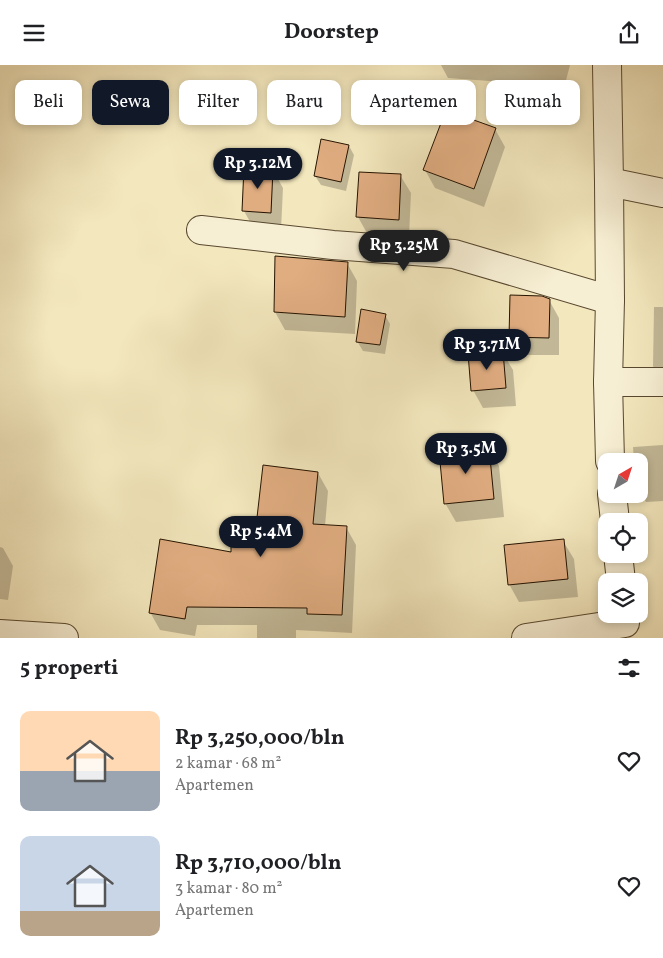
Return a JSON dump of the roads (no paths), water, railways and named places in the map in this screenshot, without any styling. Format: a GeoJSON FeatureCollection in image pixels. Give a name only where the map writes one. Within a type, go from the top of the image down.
{"type":"FeatureCollection","features":[{"type":"Feature","properties":{"kind":"street"},"geometry":{"type":"LineString","coordinates":[[606,65],[609,181],[610,299],[608,382],[610,453]]}},
{"type":"Feature","properties":{"kind":"street"},"geometry":{"type":"LineString","coordinates":[[609,181],[663,193]]}},
{"type":"Feature","properties":{"kind":"street"},"geometry":{"type":"LineString","coordinates":[[201,230],[333,245],[454,254],[610,299]]}},
{"type":"Feature","properties":{"kind":"street"},"geometry":{"type":"LineString","coordinates":[[608,382],[663,382]]}},
{"type":"Feature","properties":{"kind":"street"},"geometry":{"type":"LineString","coordinates":[[526,638],[625,625]]}},
{"type":"Feature","properties":{"kind":"street"},"geometry":{"type":"LineString","coordinates":[[0,634],[64,638]]}}]}
